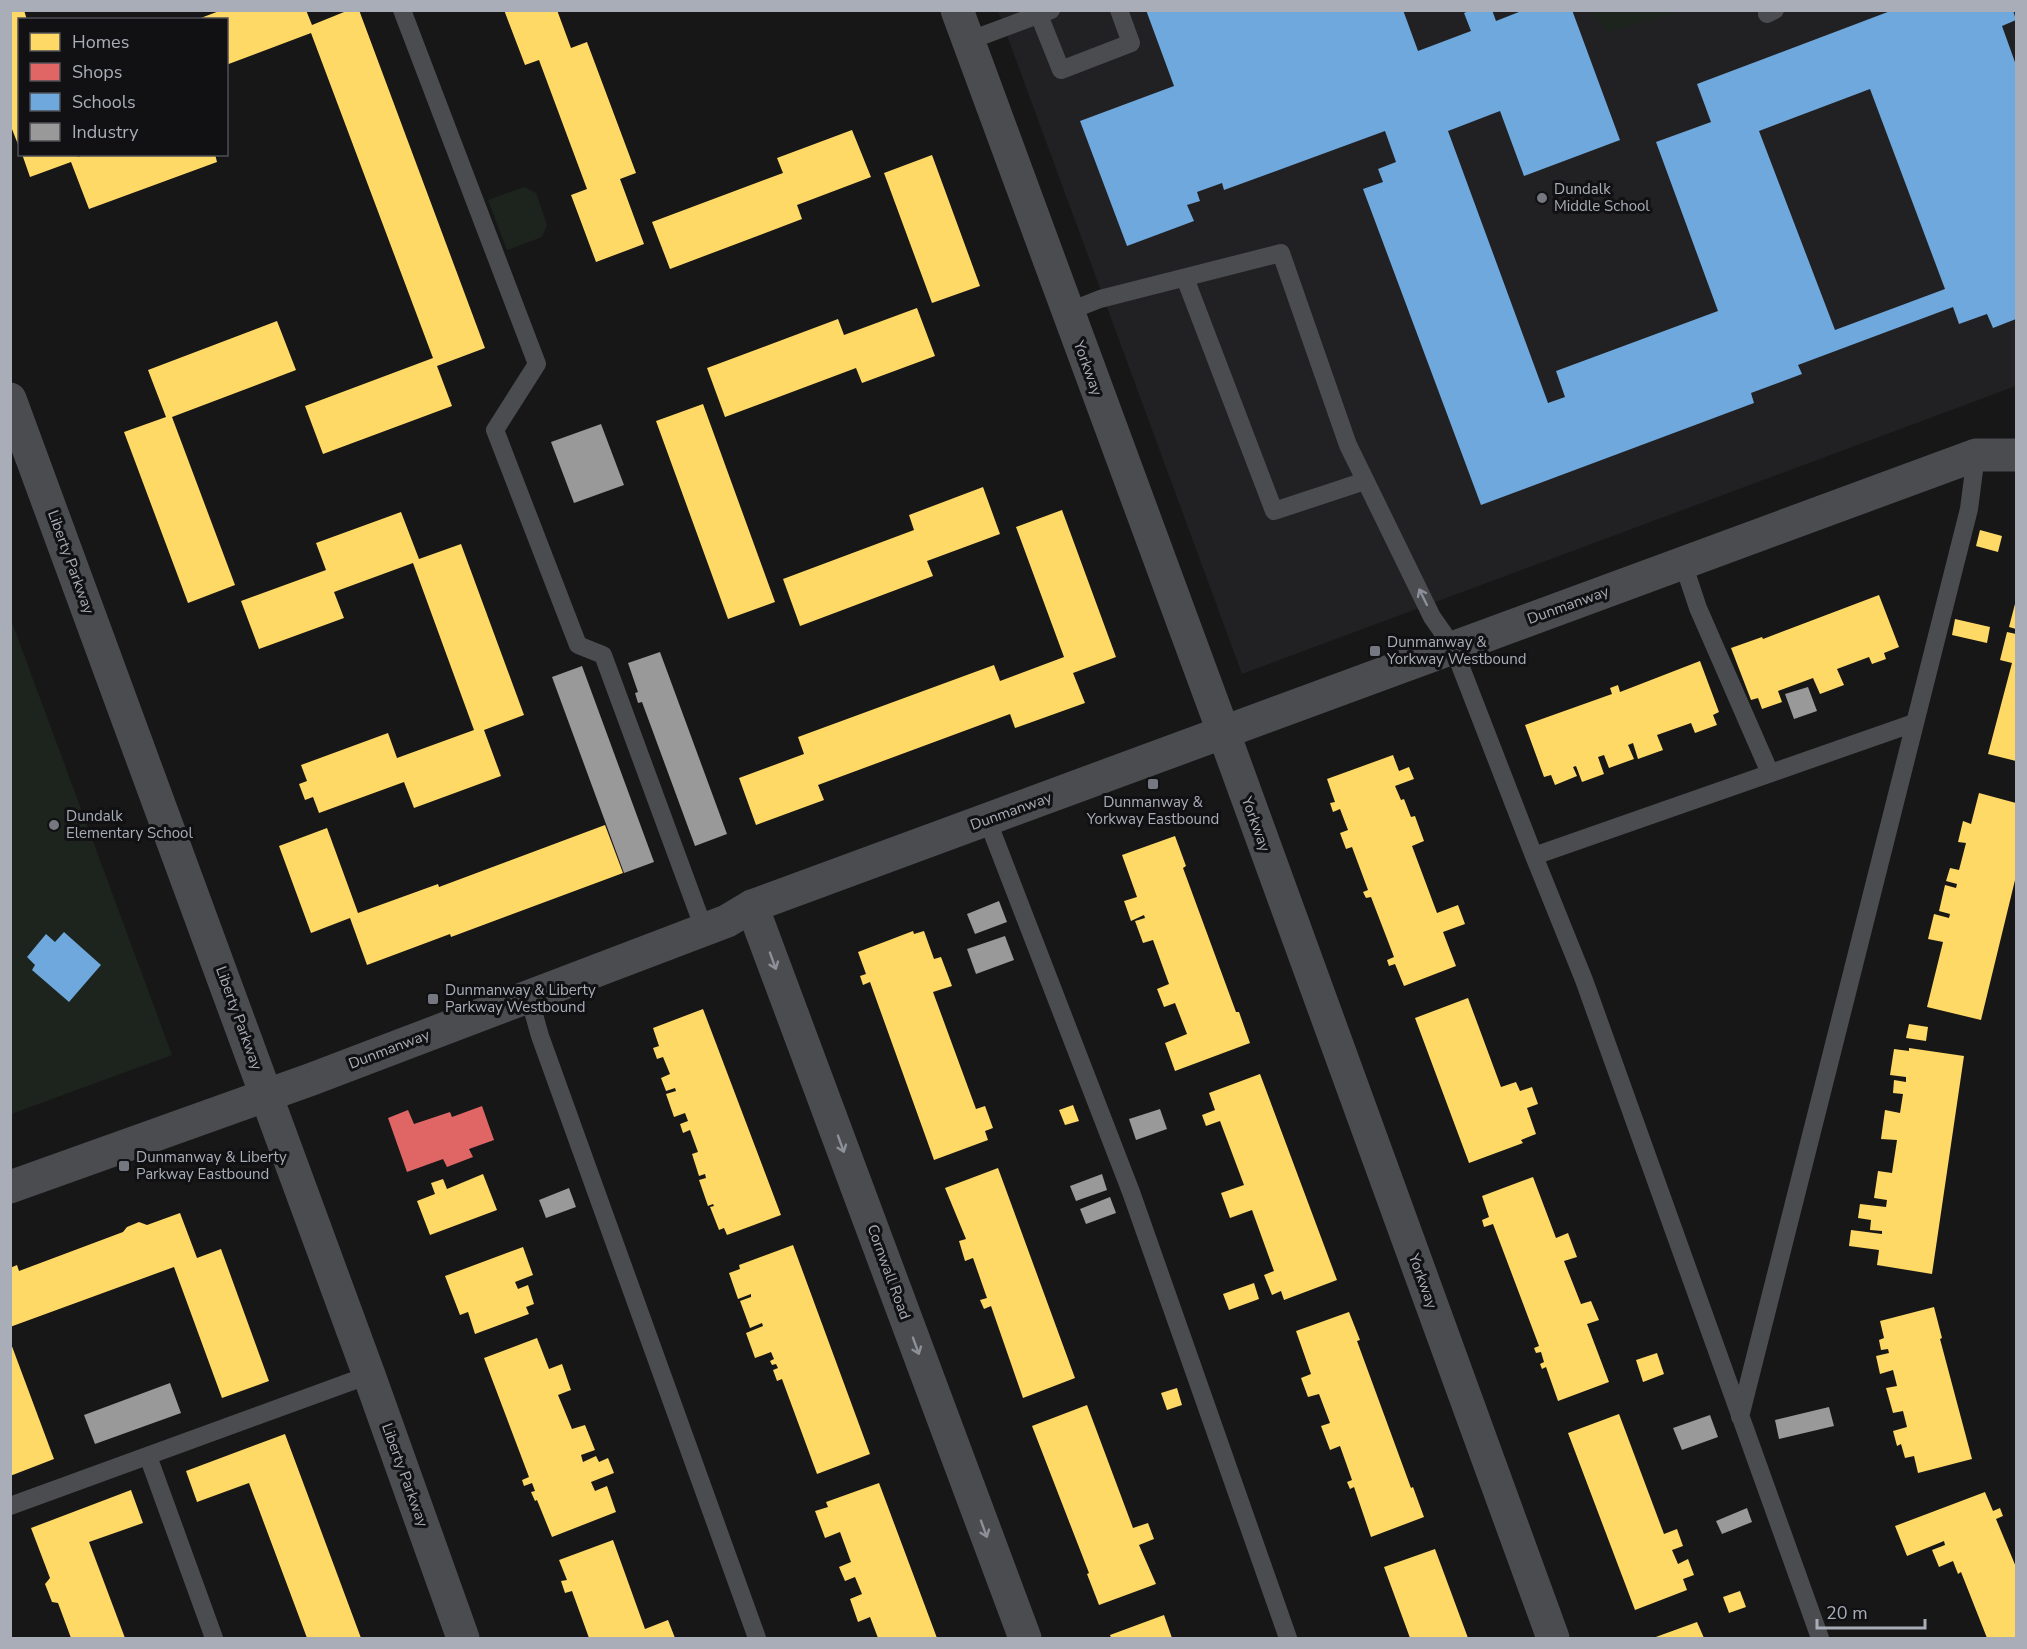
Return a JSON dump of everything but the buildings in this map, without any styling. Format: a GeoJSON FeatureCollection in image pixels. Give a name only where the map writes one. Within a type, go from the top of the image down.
{"type":"FeatureCollection","features":[{"type":"Feature","properties":{"kind":"street","name":"Yorkway"},"geometry":{"type":"LineString","coordinates":[[957,10],[1553,1638]]}},
{"type":"Feature","properties":{"kind":"street","name":"Liberty Parkway"},"geometry":{"type":"LineString","coordinates":[[10,399],[267,1094],[463,1638]]}},
{"type":"Feature","properties":{"kind":"street"},"geometry":{"type":"LineString","coordinates":[[1976,455],[1994,441],[2016,433]]}},
{"type":"Feature","properties":{"kind":"street","name":"Dunmanway"},"geometry":{"type":"LineString","coordinates":[[10,1187],[312,1079],[530,997],[727,921],[752,906],[1976,455],[2016,455]]}},
{"type":"Feature","properties":{"kind":"street","name":"Cornwall Road"},"geometry":{"type":"LineString","coordinates":[[752,906],[1025,1638]]}},
{"type":"Feature","properties":{"kind":"lane"},"geometry":{"type":"LineString","coordinates":[[402,10],[537,364],[495,430],[578,645],[603,655],[704,929]]}},
{"type":"Feature","properties":{"kind":"lane"},"geometry":{"type":"LineString","coordinates":[[968,41],[1045,13],[1061,70],[1131,43],[1119,10]]}},
{"type":"Feature","properties":{"kind":"lane"},"geometry":{"type":"LineString","coordinates":[[1067,312],[1100,299],[1281,253],[1348,445],[1432,617],[1453,647],[1584,980],[1820,1638]]}},
{"type":"Feature","properties":{"kind":"lane"},"geometry":{"type":"LineString","coordinates":[[1185,278],[1274,511],[1365,481]]}},
{"type":"Feature","properties":{"kind":"lane"},"geometry":{"type":"LineString","coordinates":[[1740,1417],[1969,509],[1976,455]]}},
{"type":"Feature","properties":{"kind":"lane"},"geometry":{"type":"LineString","coordinates":[[1683,563],[1698,608],[1770,773]]}},
{"type":"Feature","properties":{"kind":"lane"},"geometry":{"type":"LineString","coordinates":[[1534,856],[1914,723]]}},
{"type":"Feature","properties":{"kind":"lane"},"geometry":{"type":"LineString","coordinates":[[987,819],[1131,1192],[1288,1638]]}},
{"type":"Feature","properties":{"kind":"lane"},"geometry":{"type":"LineString","coordinates":[[530,997],[540,1036],[757,1638]]}},
{"type":"Feature","properties":{"kind":"lane"},"geometry":{"type":"LineString","coordinates":[[10,1506],[369,1375]]}},
{"type":"Feature","properties":{"kind":"lane"},"geometry":{"type":"LineString","coordinates":[[148,1456],[214,1638]]}},
{"type":"Feature","properties":{"kind":"shaded area","name":"Dundalk Middle School"},"geometry":{"type":"Polygon","coordinates":[[[998,11],[2016,11],[2016,386],[1242,674],[998,11]]]}},
{"type":"Feature","properties":{"kind":"shaded area"},"geometry":{"type":"Polygon","coordinates":[[[1589,11],[1684,11],[1608,32],[1589,11]]]}},
{"type":"Feature","properties":{"kind":"shaded area"},"geometry":{"type":"Polygon","coordinates":[[[524,187],[536,193],[547,225],[542,237],[507,250],[488,200],[524,187]]]}},
{"type":"Feature","properties":{"kind":"shaded area","name":"Dundalk Elementary School"},"geometry":{"type":"Polygon","coordinates":[[[10,617],[172,1055],[11,1114],[10,1114],[10,617]]]}},
{"type":"Feature","properties":{"kind":"place","name":"Dundalk Middle School"},"geometry":{"type":"Point","coordinates":[1542,198]}},
{"type":"Feature","properties":{"kind":"place","name":"Dunmanway & Yorkway Westbound"},"geometry":{"type":"Point","coordinates":[1375,651]}},
{"type":"Feature","properties":{"kind":"place","name":"Dunmanway & Yorkway Eastbound"},"geometry":{"type":"Point","coordinates":[1153,784]}},
{"type":"Feature","properties":{"kind":"place","name":"Dundalk Elementary School"},"geometry":{"type":"Point","coordinates":[54,825]}},
{"type":"Feature","properties":{"kind":"place","name":"Dunmanway & Liberty Parkway Westbound"},"geometry":{"type":"Point","coordinates":[433,999]}},
{"type":"Feature","properties":{"kind":"place","name":"Dunmanway & Liberty Parkway Eastbound"},"geometry":{"type":"Point","coordinates":[124,1166]}}]}
